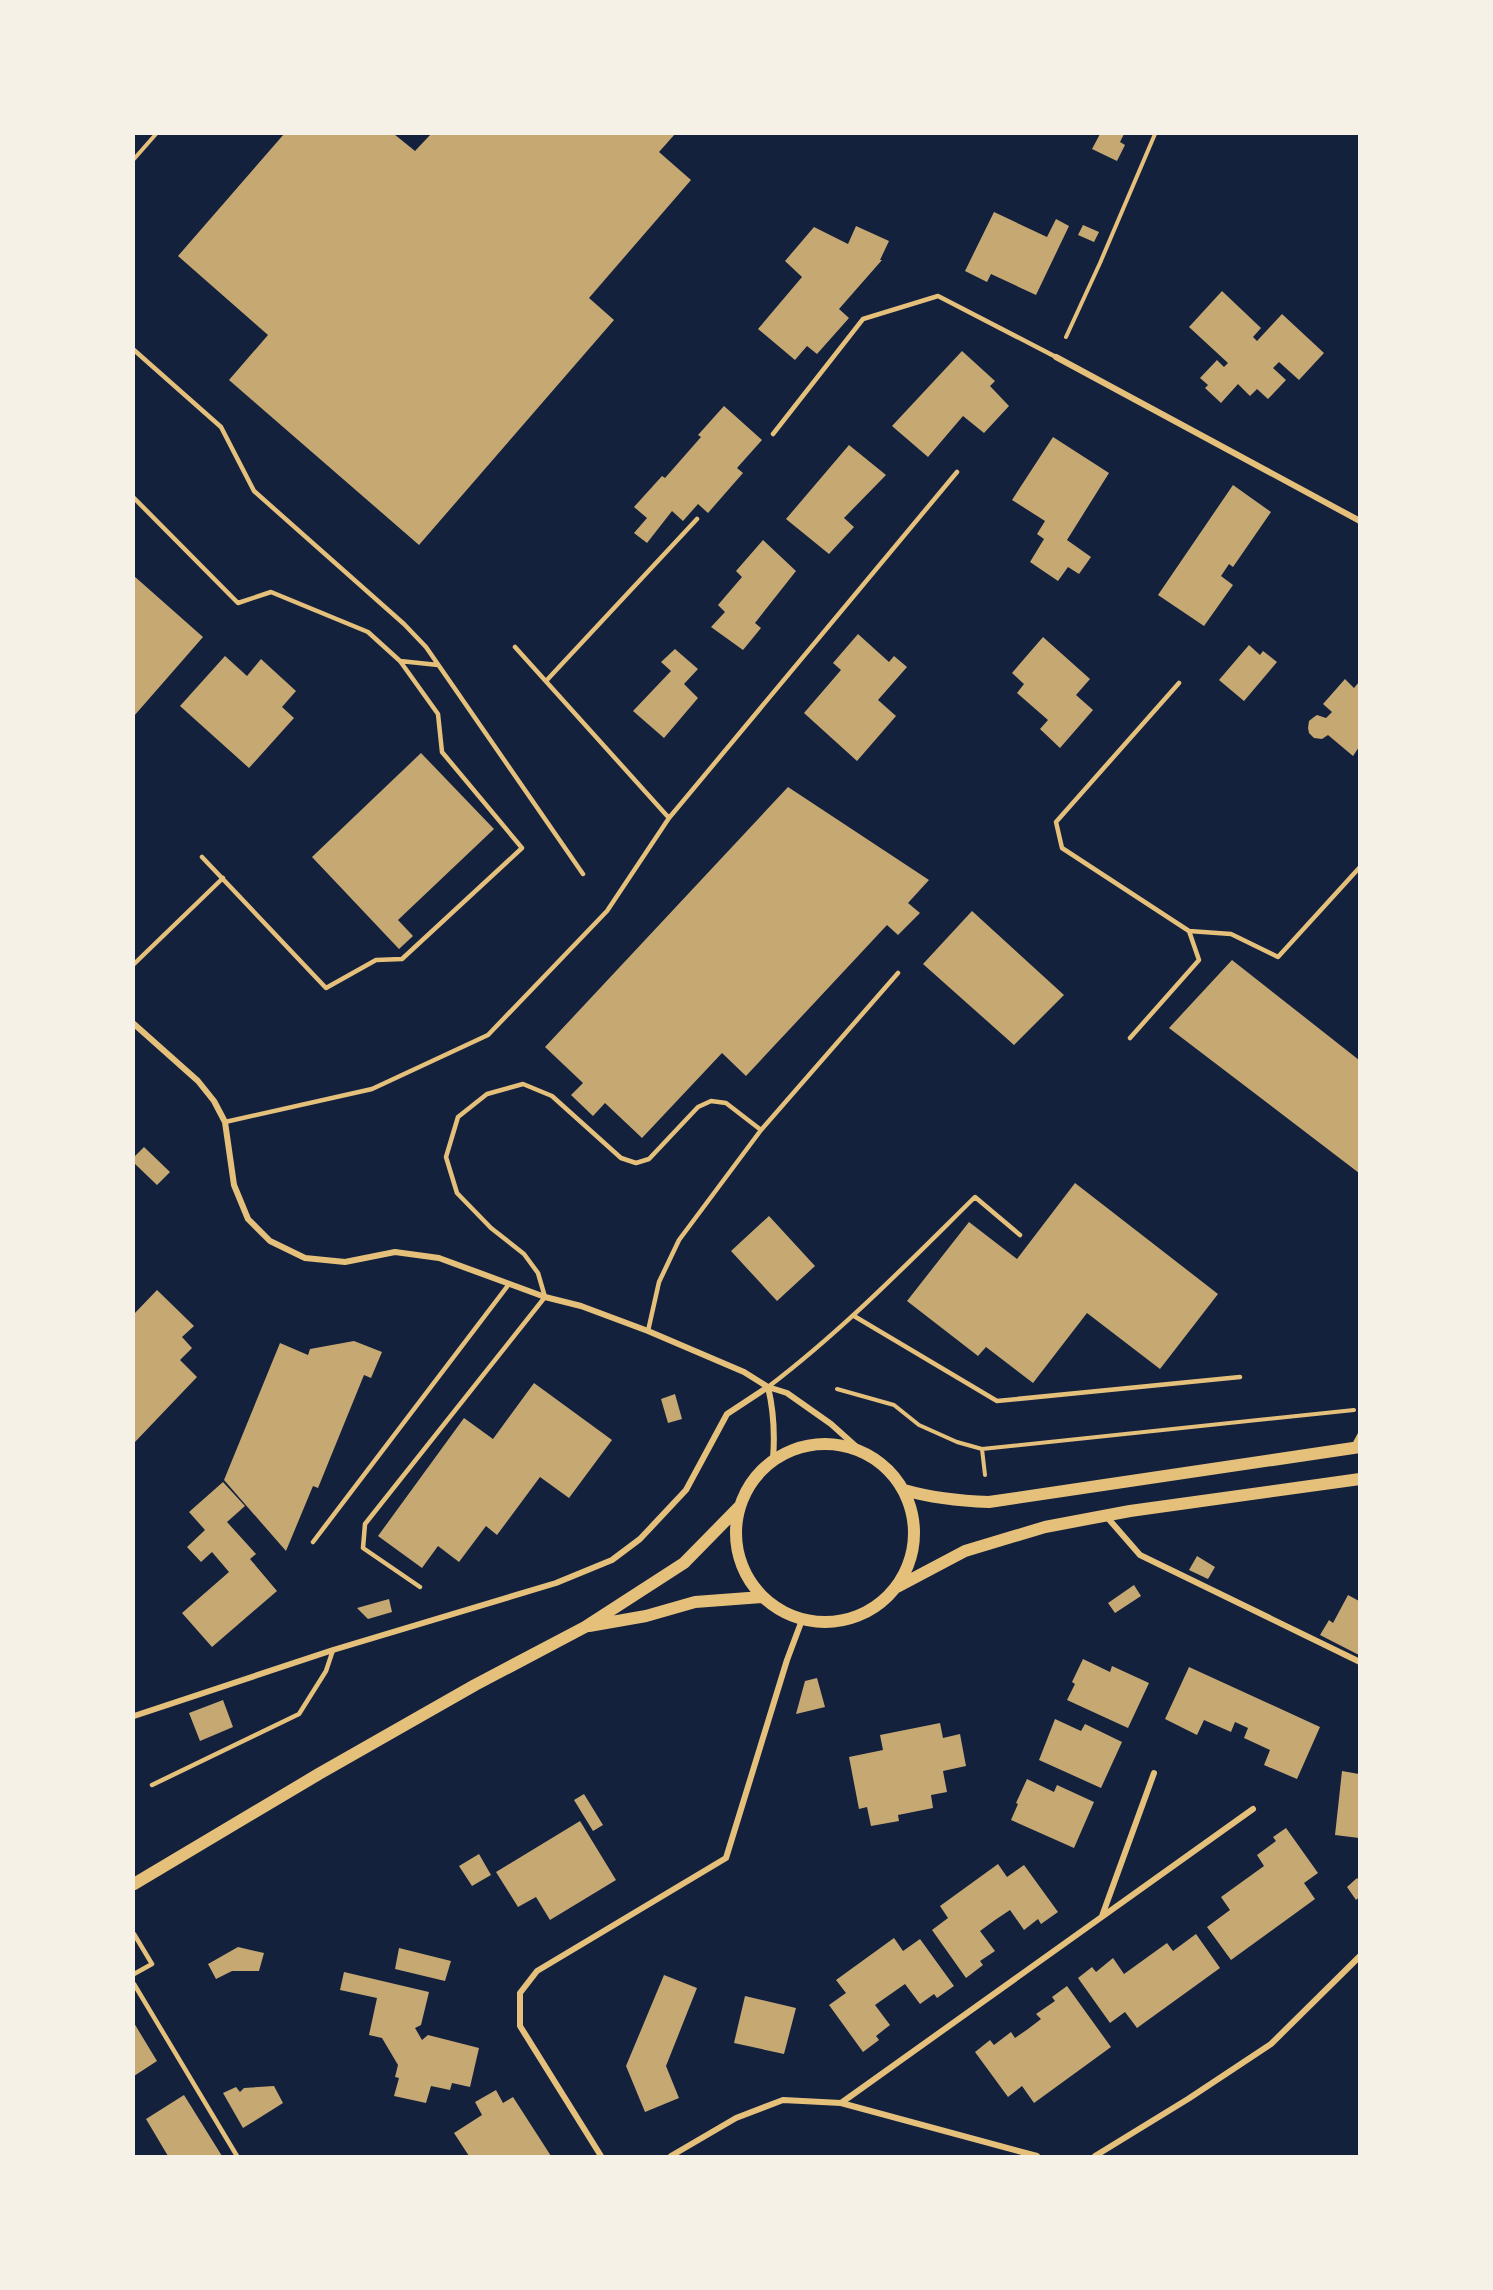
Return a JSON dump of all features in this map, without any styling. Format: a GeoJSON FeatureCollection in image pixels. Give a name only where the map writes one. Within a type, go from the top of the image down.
{"type":"FeatureCollection","features":[{"type":"Feature","properties":{"kind":"main road"},"geometry":{"type":"LineString","coordinates":[[831,1443],[861,1450],[878,1460],[893,1473],[904,1490],[913,1514],[915,1540],[910,1565],[897,1587],[878,1606],[854,1618],[828,1623],[802,1620],[780,1611],[762,1597],[747,1578],[738,1555],[735,1531],[739,1507],[747,1489],[758,1472],[773,1459],[800,1446],[831,1443]]}},
{"type":"Feature","properties":{"kind":"main road"},"geometry":{"type":"LineString","coordinates":[[904,1490],[960,1502],[989,1502],[1356,1448]]}},
{"type":"Feature","properties":{"kind":"main road"},"geometry":{"type":"LineString","coordinates":[[897,1587],[965,1551],[1045,1527],[1130,1511],[1359,1479]]}},
{"type":"Feature","properties":{"kind":"main road"},"geometry":{"type":"LineString","coordinates":[[134,1884],[316,1775],[475,1685],[585,1627],[684,1563],[739,1507]]}},
{"type":"Feature","properties":{"kind":"main road"},"geometry":{"type":"LineString","coordinates":[[585,1627],[646,1616],[695,1602],[762,1597]]}},
{"type":"Feature","properties":{"kind":"street"},"geometry":{"type":"LineString","coordinates":[[1056,357],[1359,521]]}},
{"type":"Feature","properties":{"kind":"street"},"geometry":{"type":"LineString","coordinates":[[134,1024],[198,1081],[214,1101],[225,1122],[234,1185],[248,1219],[270,1241],[305,1258],[345,1262],[395,1252],[439,1258],[545,1297],[581,1306],[648,1331],[744,1372],[768,1387],[787,1393],[831,1424],[861,1450]]}},
{"type":"Feature","properties":{"kind":"street"},"geometry":{"type":"LineString","coordinates":[[768,1387],[774,1418],[773,1459]]}},
{"type":"Feature","properties":{"kind":"street"},"geometry":{"type":"LineString","coordinates":[[134,1716],[333,1650],[556,1583],[612,1560],[640,1539],[686,1490],[727,1414],[768,1387]]}},
{"type":"Feature","properties":{"kind":"street"},"geometry":{"type":"LineString","coordinates":[[1106,1516],[1140,1555],[1359,1662]]}},
{"type":"Feature","properties":{"kind":"street"},"geometry":{"type":"LineString","coordinates":[[601,2157],[520,2026],[520,1993],[537,1971],[726,1857],[787,1660],[802,1620]]}},
{"type":"Feature","properties":{"kind":"street"},"geometry":{"type":"LineString","coordinates":[[1102,1917],[1154,1773]]}},
{"type":"Feature","properties":{"kind":"street"},"geometry":{"type":"LineString","coordinates":[[841,2103],[1253,1809]]}},
{"type":"Feature","properties":{"kind":"street"},"geometry":{"type":"LineString","coordinates":[[1095,2157],[1271,2044],[1359,1956]]}},
{"type":"Feature","properties":{"kind":"street"},"geometry":{"type":"LineString","coordinates":[[671,2157],[736,2118],[783,2100],[841,2103],[1037,2157]]}},
{"type":"Feature","properties":{"kind":"lane"},"geometry":{"type":"LineString","coordinates":[[773,434],[863,319],[938,296],[1056,357]]}},
{"type":"Feature","properties":{"kind":"lane"},"geometry":{"type":"LineString","coordinates":[[134,350],[221,427],[254,491],[404,624],[426,647],[583,874]]}},
{"type":"Feature","properties":{"kind":"lane"},"geometry":{"type":"LineString","coordinates":[[225,1122],[372,1089],[488,1035],[607,911],[669,819],[957,472]]}},
{"type":"Feature","properties":{"kind":"lane"},"geometry":{"type":"LineString","coordinates":[[134,498],[238,603],[271,592],[368,632],[400,662],[438,714],[442,752],[522,848],[402,959],[376,960],[326,988],[202,857]]}},
{"type":"Feature","properties":{"kind":"lane"},"geometry":{"type":"LineString","coordinates":[[546,681],[698,519]]}},
{"type":"Feature","properties":{"kind":"lane"},"geometry":{"type":"LineString","coordinates":[[515,647],[669,819]]}},
{"type":"Feature","properties":{"kind":"lane"},"geometry":{"type":"LineString","coordinates":[[400,662],[438,665]]}},
{"type":"Feature","properties":{"kind":"lane"},"geometry":{"type":"LineString","coordinates":[[1179,683],[1056,822],[1062,848],[1189,931],[1232,934],[1278,957],[1359,867]]}},
{"type":"Feature","properties":{"kind":"lane"},"geometry":{"type":"LineString","coordinates":[[134,964],[223,878]]}},
{"type":"Feature","properties":{"kind":"lane"},"geometry":{"type":"LineString","coordinates":[[1130,1038],[1199,960],[1189,931]]}},
{"type":"Feature","properties":{"kind":"lane"},"geometry":{"type":"LineString","coordinates":[[648,1331],[659,1282],[680,1240],[760,1130],[898,973]]}},
{"type":"Feature","properties":{"kind":"lane"},"geometry":{"type":"LineString","coordinates":[[420,1587],[363,1548],[364,1524],[545,1297],[538,1273],[524,1254],[490,1228],[457,1192],[446,1157],[458,1117],[487,1094],[523,1084],[552,1096],[621,1158],[636,1163],[649,1159],[698,1107],[711,1101],[726,1103],[760,1130]]}},
{"type":"Feature","properties":{"kind":"lane"},"geometry":{"type":"LineString","coordinates":[[768,1387],[810,1355],[854,1316],[975,1197],[1020,1235]]}},
{"type":"Feature","properties":{"kind":"lane"},"geometry":{"type":"LineString","coordinates":[[313,1542],[509,1284]]}},
{"type":"Feature","properties":{"kind":"lane"},"geometry":{"type":"LineString","coordinates":[[854,1316],[997,1401],[1240,1377]]}},
{"type":"Feature","properties":{"kind":"lane"},"geometry":{"type":"LineString","coordinates":[[1356,1448],[1359,1434]]}},
{"type":"Feature","properties":{"kind":"lane"},"geometry":{"type":"LineString","coordinates":[[152,1785],[299,1714],[326,1671],[333,1650]]}},
{"type":"Feature","properties":{"kind":"lane"},"geometry":{"type":"LineString","coordinates":[[134,1934],[152,1964],[134,1974]]}},
{"type":"Feature","properties":{"kind":"lane"},"geometry":{"type":"LineString","coordinates":[[134,1984],[237,2157]]}},
{"type":"Feature","properties":{"kind":"path"},"geometry":{"type":"LineString","coordinates":[[134,159],[156,134]]}},
{"type":"Feature","properties":{"kind":"path"},"geometry":{"type":"LineString","coordinates":[[1056,357],[1100,263],[1155,134]]}},
{"type":"Feature","properties":{"kind":"path"},"geometry":{"type":"LineString","coordinates":[[837,1389],[894,1405],[919,1425],[957,1442],[982,1449],[1359,1410]]}},
{"type":"Feature","properties":{"kind":"path"},"geometry":{"type":"LineString","coordinates":[[982,1449],[985,1477]]}},
{"type":"Feature","properties":{"kind":"building"},"geometry":{"type":"Polygon","coordinates":[[[284,134],[394,134],[415,151],[431,134],[675,134],[659,152],[691,180],[589,298],[614,320],[419,545],[229,380],[268,335],[178,256],[284,134]]]}},
{"type":"Feature","properties":{"kind":"building"},"geometry":{"type":"Polygon","coordinates":[[[1100,134],[1124,134],[1120,142],[1125,145],[1117,161],[1092,149],[1100,134]]]}},
{"type":"Feature","properties":{"kind":"building"},"geometry":{"type":"Polygon","coordinates":[[[994,212],[1047,237],[1056,219],[1069,226],[1036,295],[991,274],[987,282],[965,271],[994,212]]]}},
{"type":"Feature","properties":{"kind":"building"},"geometry":{"type":"Polygon","coordinates":[[[1083,225],[1099,232],[1094,242],[1078,235],[1083,225]]]}},
{"type":"Feature","properties":{"kind":"building"},"geometry":{"type":"Polygon","coordinates":[[[856,226],[889,241],[880,260],[882,260],[839,309],[849,318],[817,354],[807,346],[795,360],[758,329],[802,277],[785,261],[814,227],[848,244],[856,226]]]}},
{"type":"Feature","properties":{"kind":"building"},"geometry":{"type":"Polygon","coordinates":[[[1222,291],[1261,328],[1253,337],[1257,341],[1282,314],[1324,353],[1299,380],[1279,362],[1273,368],[1286,380],[1268,399],[1257,389],[1250,396],[1238,384],[1221,403],[1205,388],[1208,385],[1200,378],[1217,360],[1224,367],[1228,363],[1189,327],[1222,291]]]}},
{"type":"Feature","properties":{"kind":"building"},"geometry":{"type":"Polygon","coordinates":[[[962,351],[995,381],[990,386],[1009,406],[984,433],[963,416],[928,457],[892,426],[962,351]]]}},
{"type":"Feature","properties":{"kind":"building"},"geometry":{"type":"Polygon","coordinates":[[[724,406],[762,440],[737,468],[743,473],[708,513],[698,504],[683,521],[672,511],[647,543],[634,533],[647,518],[634,507],[662,476],[665,478],[701,437],[698,435],[724,406]]]}},
{"type":"Feature","properties":{"kind":"building"},"geometry":{"type":"Polygon","coordinates":[[[1053,437],[1109,473],[1067,540],[1091,557],[1079,574],[1068,567],[1058,581],[1030,562],[1044,539],[1037,534],[1045,521],[1012,500],[1053,437]]]}},
{"type":"Feature","properties":{"kind":"building"},"geometry":{"type":"Polygon","coordinates":[[[849,445],[886,475],[844,518],[854,527],[829,554],[786,519],[849,445]]]}},
{"type":"Feature","properties":{"kind":"building"},"geometry":{"type":"Polygon","coordinates":[[[1233,485],[1271,512],[1233,567],[1229,564],[1221,576],[1233,585],[1204,626],[1158,595],[1233,485]]]}},
{"type":"Feature","properties":{"kind":"building"},"geometry":{"type":"Polygon","coordinates":[[[763,540],[796,571],[755,623],[761,628],[743,650],[711,627],[725,612],[718,605],[742,577],[736,571],[763,540]]]}},
{"type":"Feature","properties":{"kind":"building"},"geometry":{"type":"Polygon","coordinates":[[[134,576],[203,637],[134,716],[134,576]]]}},
{"type":"Feature","properties":{"kind":"building"},"geometry":{"type":"Polygon","coordinates":[[[858,634],[889,662],[894,656],[907,667],[878,700],[896,716],[857,761],[804,713],[841,670],[833,663],[858,634]]]}},
{"type":"Feature","properties":{"kind":"building"},"geometry":{"type":"Polygon","coordinates":[[[1043,637],[1090,679],[1076,695],[1093,710],[1060,748],[1040,729],[1048,720],[1017,693],[1024,684],[1012,673],[1043,637]]]}},
{"type":"Feature","properties":{"kind":"building"},"geometry":{"type":"Polygon","coordinates":[[[1249,645],[1260,655],[1263,651],[1277,662],[1244,701],[1219,680],[1249,645]]]}},
{"type":"Feature","properties":{"kind":"building"},"geometry":{"type":"Polygon","coordinates":[[[675,649],[698,669],[684,684],[698,698],[664,738],[633,711],[671,671],[661,662],[675,649]]]}},
{"type":"Feature","properties":{"kind":"building"},"geometry":{"type":"Polygon","coordinates":[[[225,656],[247,676],[261,659],[296,691],[282,707],[294,718],[249,768],[180,706],[225,656]]]}},
{"type":"Feature","properties":{"kind":"building"},"geometry":{"type":"Polygon","coordinates":[[[1345,679],[1354,688],[1359,682],[1359,747],[1353,756],[1328,735],[1322,739],[1314,738],[1308,728],[1309,721],[1317,715],[1326,718],[1332,712],[1323,704],[1345,679]]]}},
{"type":"Feature","properties":{"kind":"building"},"geometry":{"type":"Polygon","coordinates":[[[421,753],[494,829],[398,920],[413,936],[399,949],[312,857],[421,753]]]}},
{"type":"Feature","properties":{"kind":"building"},"geometry":{"type":"Polygon","coordinates":[[[788,787],[929,880],[908,903],[920,913],[898,935],[887,925],[746,1076],[722,1053],[642,1138],[605,1103],[593,1116],[571,1095],[583,1083],[545,1047],[788,787]]]}},
{"type":"Feature","properties":{"kind":"building"},"geometry":{"type":"Polygon","coordinates":[[[972,911],[1064,995],[1014,1045],[923,964],[972,911]]]}},
{"type":"Feature","properties":{"kind":"building"},"geometry":{"type":"Polygon","coordinates":[[[1232,960],[1359,1060],[1359,1173],[1169,1028],[1232,960]]]}},
{"type":"Feature","properties":{"kind":"building"},"geometry":{"type":"Polygon","coordinates":[[[144,1147],[170,1172],[157,1185],[134,1163],[134,1157],[144,1147]]]}},
{"type":"Feature","properties":{"kind":"building"},"geometry":{"type":"Polygon","coordinates":[[[1075,1183],[1218,1294],[1160,1369],[1087,1313],[1033,1383],[986,1347],[978,1356],[907,1301],[969,1222],[1017,1259],[1075,1183]]]}},
{"type":"Feature","properties":{"kind":"building"},"geometry":{"type":"Polygon","coordinates":[[[769,1216],[815,1266],[777,1301],[731,1251],[769,1216]]]}},
{"type":"Feature","properties":{"kind":"building"},"geometry":{"type":"Polygon","coordinates":[[[157,1290],[194,1326],[182,1337],[192,1348],[180,1360],[197,1377],[134,1443],[134,1314],[157,1290]]]}},
{"type":"Feature","properties":{"kind":"building"},"geometry":{"type":"Polygon","coordinates":[[[354,1341],[382,1352],[371,1378],[364,1375],[318,1488],[313,1486],[286,1551],[224,1480],[280,1343],[308,1355],[310,1349],[354,1341]]]}},
{"type":"Feature","properties":{"kind":"building"},"geometry":{"type":"Polygon","coordinates":[[[534,1383],[612,1440],[569,1498],[540,1477],[497,1535],[486,1526],[459,1562],[438,1546],[422,1568],[378,1536],[464,1418],[493,1439],[534,1383]]]}},
{"type":"Feature","properties":{"kind":"building"},"geometry":{"type":"Polygon","coordinates":[[[675,1394],[682,1419],[668,1423],[661,1399],[675,1394]]]}},
{"type":"Feature","properties":{"kind":"building"},"geometry":{"type":"Polygon","coordinates":[[[223,1482],[245,1506],[227,1522],[256,1554],[250,1559],[277,1591],[212,1647],[182,1613],[229,1572],[212,1552],[201,1562],[187,1547],[205,1530],[189,1512],[223,1482]]]}},
{"type":"Feature","properties":{"kind":"building"},"geometry":{"type":"Polygon","coordinates":[[[1197,1556],[1215,1567],[1208,1579],[1189,1570],[1197,1556]]]}},
{"type":"Feature","properties":{"kind":"building"},"geometry":{"type":"Polygon","coordinates":[[[1134,1585],[1141,1596],[1115,1613],[1108,1603],[1134,1585]]]}},
{"type":"Feature","properties":{"kind":"building"},"geometry":{"type":"Polygon","coordinates":[[[1348,1595],[1359,1601],[1359,1655],[1320,1635],[1329,1620],[1333,1623],[1348,1595]]]}},
{"type":"Feature","properties":{"kind":"building"},"geometry":{"type":"Polygon","coordinates":[[[389,1599],[392,1612],[368,1619],[357,1608],[389,1599]]]}},
{"type":"Feature","properties":{"kind":"building"},"geometry":{"type":"Polygon","coordinates":[[[1083,1659],[1110,1672],[1112,1666],[1149,1683],[1128,1728],[1067,1700],[1075,1684],[1072,1682],[1083,1659]]]}},
{"type":"Feature","properties":{"kind":"building"},"geometry":{"type":"Polygon","coordinates":[[[1189,1667],[1320,1727],[1297,1779],[1264,1765],[1270,1750],[1244,1738],[1248,1728],[1235,1722],[1231,1732],[1204,1720],[1197,1735],[1165,1719],[1189,1667]]]}},
{"type":"Feature","properties":{"kind":"building"},"geometry":{"type":"Polygon","coordinates":[[[817,1678],[825,1707],[796,1714],[805,1681],[817,1678]]]}},
{"type":"Feature","properties":{"kind":"building"},"geometry":{"type":"Polygon","coordinates":[[[223,1700],[233,1727],[200,1741],[189,1713],[223,1700]]]}},
{"type":"Feature","properties":{"kind":"building"},"geometry":{"type":"Polygon","coordinates":[[[1055,1719],[1081,1731],[1085,1724],[1122,1742],[1101,1788],[1039,1760],[1055,1719]]]}},
{"type":"Feature","properties":{"kind":"building"},"geometry":{"type":"Polygon","coordinates":[[[940,1723],[943,1738],[960,1734],[966,1766],[943,1771],[947,1792],[931,1795],[933,1808],[898,1815],[899,1821],[871,1826],[867,1807],[859,1809],[849,1757],[883,1750],[880,1735],[940,1723]]]}},
{"type":"Feature","properties":{"kind":"building"},"geometry":{"type":"Polygon","coordinates":[[[1342,1771],[1359,1774],[1359,1838],[1335,1835],[1342,1771]]]}},
{"type":"Feature","properties":{"kind":"building"},"geometry":{"type":"Polygon","coordinates":[[[1027,1779],[1054,1792],[1057,1785],[1094,1802],[1074,1848],[1011,1820],[1027,1779]]]}},
{"type":"Feature","properties":{"kind":"building"},"geometry":{"type":"Polygon","coordinates":[[[584,1794],[603,1825],[593,1831],[574,1800],[584,1794]]]}},
{"type":"Feature","properties":{"kind":"building"},"geometry":{"type":"Polygon","coordinates":[[[580,1821],[616,1880],[550,1920],[536,1897],[518,1907],[496,1872],[580,1821]]]}},
{"type":"Feature","properties":{"kind":"building"},"geometry":{"type":"Polygon","coordinates":[[[1286,1828],[1318,1873],[1304,1883],[1315,1899],[1231,1960],[1207,1927],[1230,1910],[1221,1897],[1264,1866],[1257,1855],[1276,1841],[1273,1837],[1286,1828]]]}},
{"type":"Feature","properties":{"kind":"building"},"geometry":{"type":"Polygon","coordinates":[[[479,1854],[491,1875],[472,1886],[459,1866],[479,1854]]]}},
{"type":"Feature","properties":{"kind":"building"},"geometry":{"type":"Polygon","coordinates":[[[998,1864],[1007,1877],[1024,1865],[1058,1912],[1041,1924],[1038,1919],[1024,1930],[1010,1910],[995,1920],[980,1931],[995,1951],[980,1961],[983,1965],[966,1978],[932,1930],[948,1918],[940,1906],[998,1864]]]}},
{"type":"Feature","properties":{"kind":"building"},"geometry":{"type":"Polygon","coordinates":[[[1357,1878],[1359,1897],[1356,1900],[1347,1887],[1357,1878]]]}},
{"type":"Feature","properties":{"kind":"building"},"geometry":{"type":"Polygon","coordinates":[[[1196,1934],[1220,1968],[1137,2028],[1125,2012],[1110,2023],[1078,1978],[1092,1967],[1096,1972],[1113,1958],[1124,1974],[1167,1943],[1173,1951],[1196,1934]]]}},
{"type":"Feature","properties":{"kind":"building"},"geometry":{"type":"Polygon","coordinates":[[[894,1938],[903,1951],[920,1939],[954,1986],[937,1998],[934,1994],[920,2004],[905,1984],[875,2005],[890,2025],[876,2036],[879,2040],[863,2052],[829,2005],[846,1993],[836,1980],[894,1938]]]}},
{"type":"Feature","properties":{"kind":"building"},"geometry":{"type":"Polygon","coordinates":[[[238,1947],[264,1953],[259,1971],[232,1971],[216,1979],[208,1964],[238,1947]]]}},
{"type":"Feature","properties":{"kind":"building"},"geometry":{"type":"Polygon","coordinates":[[[399,1948],[451,1961],[445,1981],[395,1969],[399,1948]]]}},
{"type":"Feature","properties":{"kind":"building"},"geometry":{"type":"Polygon","coordinates":[[[344,1972],[429,1992],[421,2025],[415,2028],[422,2040],[428,2035],[479,2048],[470,2087],[452,2083],[450,2090],[431,2086],[426,2103],[394,2096],[399,2078],[395,2077],[398,2065],[382,2038],[369,2035],[377,1998],[340,1990],[344,1972]]]}},
{"type":"Feature","properties":{"kind":"building"},"geometry":{"type":"Polygon","coordinates":[[[664,1975],[697,1988],[666,2066],[679,2098],[645,2112],[626,2066],[664,1975]]]}},
{"type":"Feature","properties":{"kind":"building"},"geometry":{"type":"Polygon","coordinates":[[[1067,1986],[1111,2047],[1034,2103],[1022,2086],[1008,2097],[975,2052],[990,2040],[994,2045],[1011,2032],[1015,2038],[1028,2029],[1041,2019],[1036,2014],[1055,2001],[1052,1997],[1067,1986]]]}},
{"type":"Feature","properties":{"kind":"building"},"geometry":{"type":"Polygon","coordinates":[[[745,1996],[796,2008],[784,2054],[734,2043],[745,1996]]]}},
{"type":"Feature","properties":{"kind":"building"},"geometry":{"type":"Polygon","coordinates":[[[134,2023],[157,2061],[134,2076],[134,2023]]]}},
{"type":"Feature","properties":{"kind":"building"},"geometry":{"type":"Polygon","coordinates":[[[274,2086],[283,2103],[243,2128],[223,2093],[236,2087],[240,2092],[244,2088],[274,2086]]]}},
{"type":"Feature","properties":{"kind":"building"},"geometry":{"type":"Polygon","coordinates":[[[496,2090],[503,2103],[513,2097],[551,2156],[469,2156],[454,2133],[482,2115],[475,2102],[496,2090]]]}},
{"type":"Feature","properties":{"kind":"building"},"geometry":{"type":"Polygon","coordinates":[[[184,2095],[222,2156],[168,2156],[146,2119],[184,2095]]]}}]}
